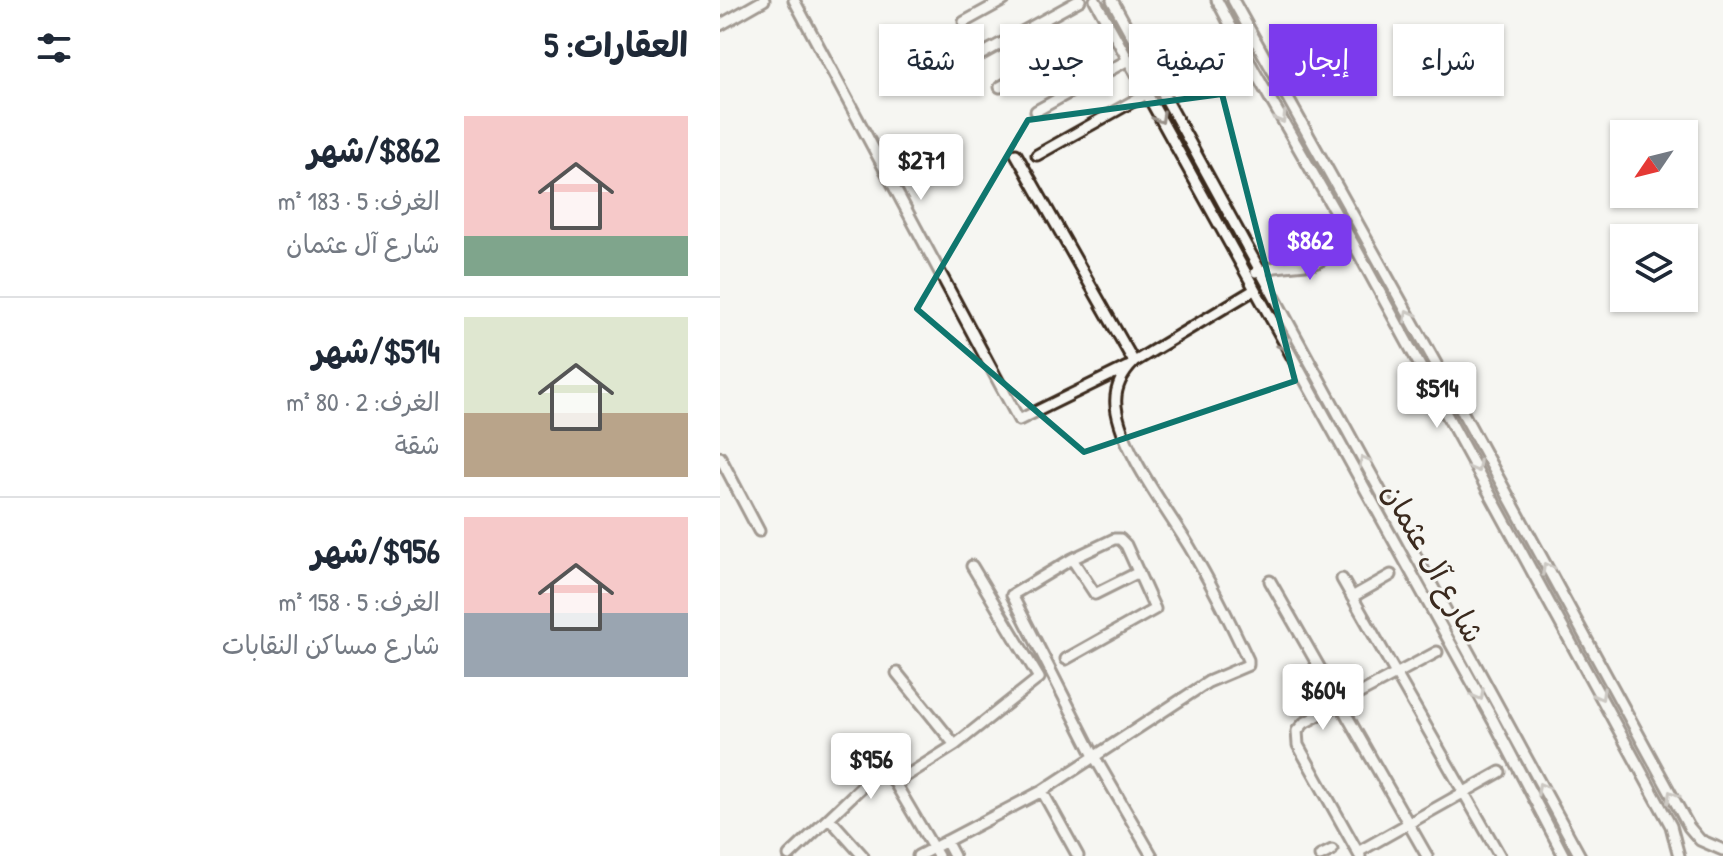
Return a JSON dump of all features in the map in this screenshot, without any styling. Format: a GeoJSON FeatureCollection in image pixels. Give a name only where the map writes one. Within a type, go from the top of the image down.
{"type":"FeatureCollection","features":[{"type":"Feature","properties":{"kind":"street"},"geometry":{"type":"LineString","coordinates":[[720,25],[764,0]]}},
{"type":"Feature","properties":{"kind":"street"},"geometry":{"type":"LineString","coordinates":[[794,0],[1019,420],[1132,364],[1254,290]]}},
{"type":"Feature","properties":{"kind":"street"},"geometry":{"type":"LineString","coordinates":[[964,22],[1004,0]]}},
{"type":"Feature","properties":{"kind":"street"},"geometry":{"type":"LineString","coordinates":[[984,53],[1080,0]]}},
{"type":"Feature","properties":{"kind":"street","name":"شارع آل عثمان"},"geometry":{"type":"LineString","coordinates":[[1095,0],[1108,24]]}},
{"type":"Feature","properties":{"kind":"street","name":"شارع آل عثمان"},"geometry":{"type":"LineString","coordinates":[[1112,0],[1580,856]]}},
{"type":"Feature","properties":{"kind":"street"},"geometry":{"type":"LineString","coordinates":[[1217,0],[1671,826],[1687,841],[1723,850]]}},
{"type":"Feature","properties":{"kind":"street"},"geometry":{"type":"LineString","coordinates":[[1233,0],[1440,371],[1687,841]]}},
{"type":"Feature","properties":{"kind":"street","name":"شارع آل عثمان"},"geometry":{"type":"LineString","coordinates":[[1113,33],[1128,60]]}},
{"type":"Feature","properties":{"kind":"street"},"geometry":{"type":"LineString","coordinates":[[1036,111],[1128,60]]}},
{"type":"Feature","properties":{"kind":"street"},"geometry":{"type":"LineString","coordinates":[[1037,155],[1142,96]]}},
{"type":"Feature","properties":{"kind":"street","name":"شارع آل عثمان"},"geometry":{"type":"LineString","coordinates":[[1147,96],[1494,722],[1564,856]]}},
{"type":"Feature","properties":{"kind":"street"},"geometry":{"type":"LineString","coordinates":[[1016,154],[1132,364]]}},
{"type":"Feature","properties":{"kind":"street"},"geometry":{"type":"LineString","coordinates":[[1246,277],[1259,270],[1316,263],[1353,243]]}},
{"type":"Feature","properties":{"kind":"street"},"geometry":{"type":"LineString","coordinates":[[918,856],[936,852],[946,841],[1042,791],[1208,682],[1245,668],[1248,662],[1202,569],[1142,470],[1120,420],[1116,409],[1118,385],[1132,364]]}},
{"type":"Feature","properties":{"kind":"street"},"geometry":{"type":"LineString","coordinates":[[1427,378],[1440,371]]}},
{"type":"Feature","properties":{"kind":"street"},"geometry":{"type":"LineString","coordinates":[[720,457],[759,531]]}},
{"type":"Feature","properties":{"kind":"street"},"geometry":{"type":"LineString","coordinates":[[995,604],[1072,559],[1120,539],[1126,545],[1154,605],[1153,612],[1066,659]]}},
{"type":"Feature","properties":{"kind":"street"},"geometry":{"type":"LineString","coordinates":[[1072,559],[1095,594],[1139,572]]}},
{"type":"Feature","properties":{"kind":"street"},"geometry":{"type":"LineString","coordinates":[[895,783],[955,745],[1039,678],[972,566]]}},
{"type":"Feature","properties":{"kind":"street"},"geometry":{"type":"LineString","coordinates":[[1352,597],[1391,575]]}},
{"type":"Feature","properties":{"kind":"street"},"geometry":{"type":"LineString","coordinates":[[1342,579],[1500,856]]}},
{"type":"Feature","properties":{"kind":"street"},"geometry":{"type":"LineString","coordinates":[[1270,581],[1427,856]]}},
{"type":"Feature","properties":{"kind":"street"},"geometry":{"type":"LineString","coordinates":[[1012,595],[1094,756],[1152,856]]}},
{"type":"Feature","properties":{"kind":"street"},"geometry":{"type":"LineString","coordinates":[[1437,652],[1304,723],[1297,731],[1296,741],[1359,854],[1500,772]]}},
{"type":"Feature","properties":{"kind":"street"},"geometry":{"type":"LineString","coordinates":[[897,673],[955,745]]}},
{"type":"Feature","properties":{"kind":"street"},"geometry":{"type":"LineString","coordinates":[[795,854],[876,774],[888,775],[895,783],[936,852]]}},
{"type":"Feature","properties":{"kind":"street"},"geometry":{"type":"LineString","coordinates":[[1042,791],[1078,856]]}},
{"type":"Feature","properties":{"kind":"street"},"geometry":{"type":"LineString","coordinates":[[829,818],[863,856]]}},
{"type":"Feature","properties":{"kind":"street"},"geometry":{"type":"LineString","coordinates":[[946,841],[954,856]]}},
{"type":"Feature","properties":{"kind":"street"},"geometry":{"type":"LineString","coordinates":[[1679,856],[1687,841]]}},
{"type":"Feature","properties":{"kind":"street"},"geometry":{"type":"LineString","coordinates":[[1320,856],[1332,850]]}},
{"type":"Feature","properties":{"kind":"highlighted area"},"geometry":{"type":"Polygon","coordinates":[[[1222,94],[1295,381],[1084,452],[917,309],[1028,120],[1222,94]]]}}]}
